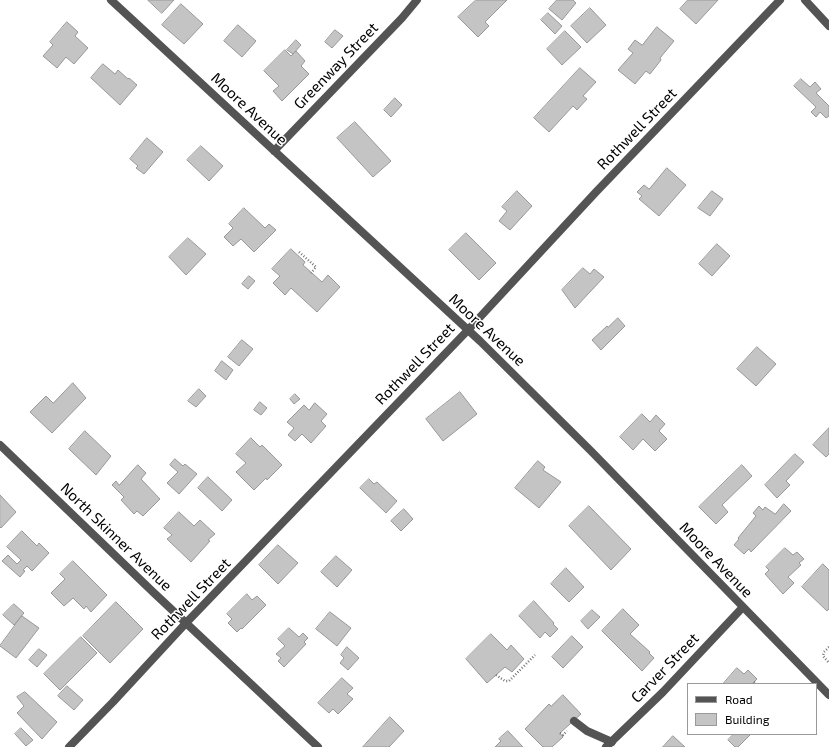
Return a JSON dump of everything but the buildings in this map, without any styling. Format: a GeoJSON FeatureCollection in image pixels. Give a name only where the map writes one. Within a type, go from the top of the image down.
{"type":"FeatureCollection","features":[{"type":"Feature","properties":{"kind":"street","name":"Moore Avenue"},"geometry":{"type":"LineString","coordinates":[[111,0],[468,330],[532,392],[829,695]]}},
{"type":"Feature","properties":{"kind":"street","name":"Greenway Street"},"geometry":{"type":"LineString","coordinates":[[274,151],[402,18],[417,0]]}},
{"type":"Feature","properties":{"kind":"street","name":"Rothwell Street"},"geometry":{"type":"LineString","coordinates":[[69,747],[468,330],[602,186],[780,0]]}},
{"type":"Feature","properties":{"kind":"street"},"geometry":{"type":"LineString","coordinates":[[804,0],[829,26]]}},
{"type":"Feature","properties":{"kind":"street","name":"North Skinner Avenue"},"geometry":{"type":"LineString","coordinates":[[0,445],[318,747]]}},
{"type":"Feature","properties":{"kind":"street","name":"Carver Street"},"geometry":{"type":"LineString","coordinates":[[609,744],[663,692],[743,607]]}},
{"type":"Feature","properties":{"kind":"street"},"geometry":{"type":"LineString","coordinates":[[574,720],[586,732],[609,744]]}},
{"type":"Feature","properties":{"kind":"path"},"geometry":{"type":"LineString","coordinates":[[299,252],[316,267],[311,273]]}},
{"type":"Feature","properties":{"kind":"path"},"geometry":{"type":"LineString","coordinates":[[829,647],[824,652],[823,656],[829,663]]}},
{"type":"Feature","properties":{"kind":"path"},"geometry":{"type":"LineString","coordinates":[[496,675],[505,681],[509,681],[535,655]]}}]}
